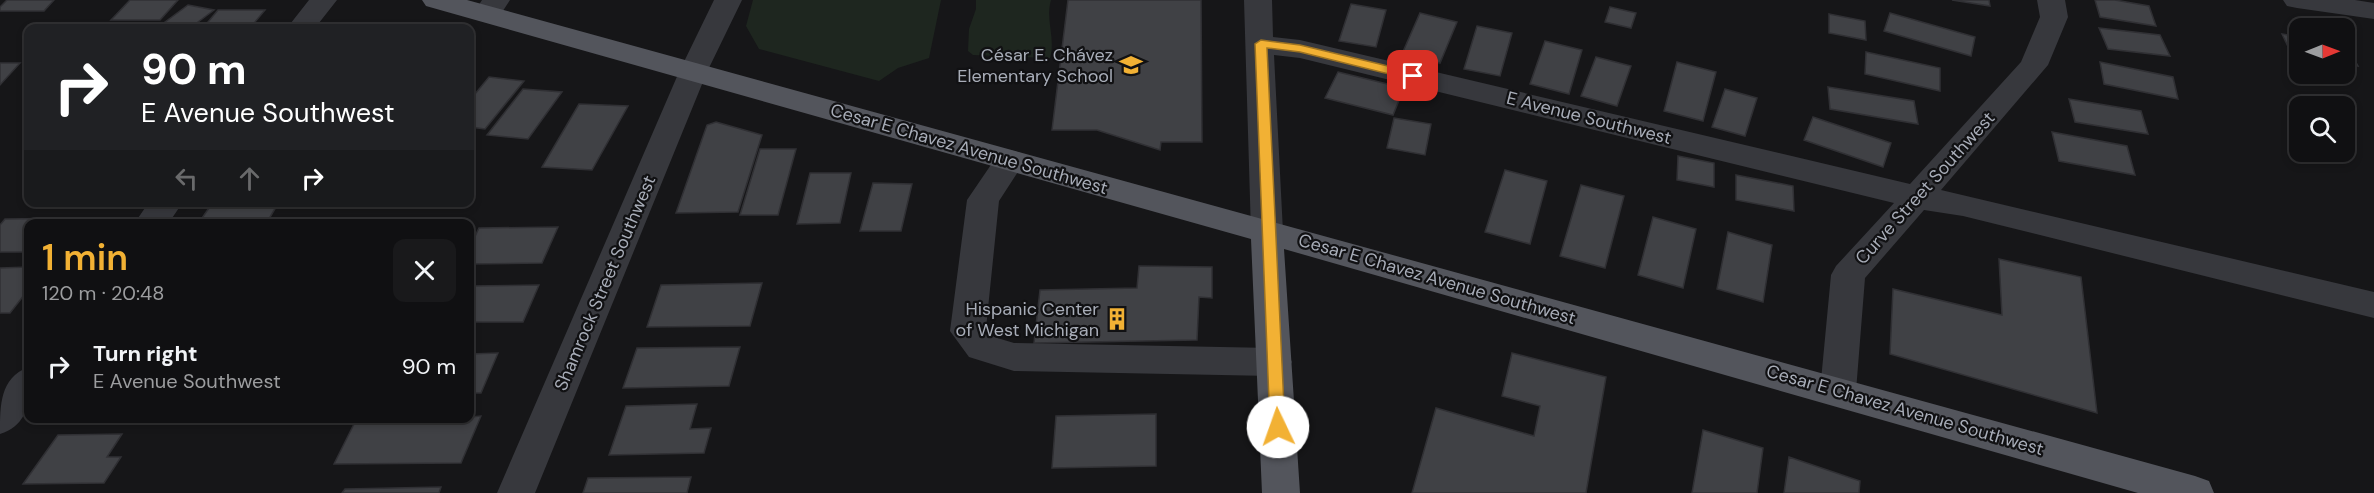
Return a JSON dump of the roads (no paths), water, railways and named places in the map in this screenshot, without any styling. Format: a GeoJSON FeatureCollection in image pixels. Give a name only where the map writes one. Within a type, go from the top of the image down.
{"type":"FeatureCollection","features":[{"type":"Feature","properties":{"kind":"main road","name":"Cesar E Chavez Avenue Southwest"},"geometry":{"type":"LineString","coordinates":[[436,0],[492,7],[693,72],[1838,391],[2195,493]]}},
{"type":"Feature","properties":{"kind":"main road"},"geometry":{"type":"LineString","coordinates":[[1267,232],[1281,493]]}},
{"type":"Feature","properties":{"kind":"street"},"geometry":{"type":"LineString","coordinates":[[304,24],[322,0]]}},
{"type":"Feature","properties":{"kind":"street"},"geometry":{"type":"LineString","coordinates":[[722,0],[728,0]]}},
{"type":"Feature","properties":{"kind":"street","name":"Shamrock Street Southwest"},"geometry":{"type":"LineString","coordinates":[[516,493],[693,72],[728,0]]}},
{"type":"Feature","properties":{"kind":"street"},"geometry":{"type":"LineString","coordinates":[[1258,0],[1267,232]]}},
{"type":"Feature","properties":{"kind":"street","name":"Curve Street Southwest"},"geometry":{"type":"LineString","coordinates":[[1838,391],[1848,275],[2034,65],[2054,17],[2051,0]]}},
{"type":"Feature","properties":{"kind":"street"},"geometry":{"type":"LineString","coordinates":[[2297,0],[2374,11]]}},
{"type":"Feature","properties":{"kind":"street","name":"E Avenue Southwest"},"geometry":{"type":"LineString","coordinates":[[1261,44],[1311,51],[2374,305]]}},
{"type":"Feature","properties":{"kind":"street"},"geometry":{"type":"LineString","coordinates":[[1010,161],[983,200],[968,331],[982,347],[1014,357],[1274,362]]}},
{"type":"Feature","properties":{"kind":"street"},"geometry":{"type":"LineString","coordinates":[[154,219],[163,207]]}},
{"type":"Feature","properties":{"kind":"street"},"geometry":{"type":"LineString","coordinates":[[0,419],[24,387]]}},
{"type":"Feature","properties":{"kind":"place","name":"César E. Chávez Elementary School"},"geometry":{"type":"Point","coordinates":[1131,65]}},
{"type":"Feature","properties":{"kind":"place","name":"Hispanic Center of West Michigan"},"geometry":{"type":"Point","coordinates":[1117,319]}}]}
